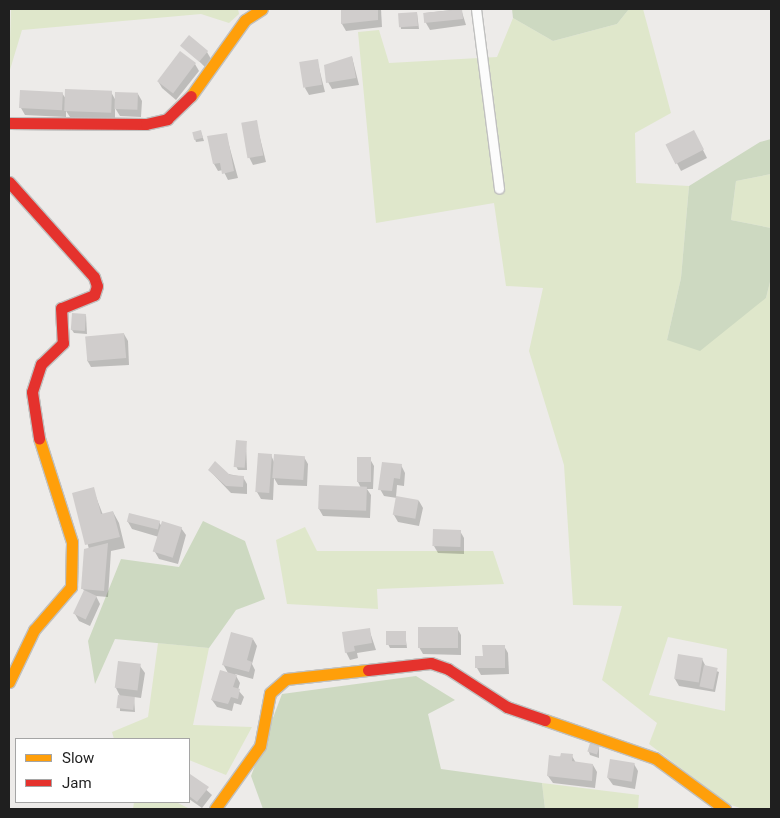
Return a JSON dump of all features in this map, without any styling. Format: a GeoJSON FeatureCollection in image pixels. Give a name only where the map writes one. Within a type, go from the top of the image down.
{"type":"FeatureCollection","features":[{"type":"Feature","properties":{"kind":"street"},"geometry":{"type":"LineString","coordinates":[[9,123],[146,124],[167,119],[184,106],[245,20],[262,9]]}},
{"type":"Feature","properties":{"kind":"street"},"geometry":{"type":"LineString","coordinates":[[9,182],[94,277],[97,286],[94,295],[61,308],[63,343],[41,364],[32,392],[35,427],[72,542],[71,588],[34,630],[9,682]]}},
{"type":"Feature","properties":{"kind":"street"},"geometry":{"type":"LineString","coordinates":[[215,809],[260,746],[264,713],[270,693],[286,679],[432,664],[448,669],[507,707],[655,758],[725,809]]}},
{"type":"Feature","properties":{"kind":"lane"},"geometry":{"type":"LineString","coordinates":[[476,9],[499,189]]}},
{"type":"Feature","properties":{"kind":"green space"},"geometry":{"type":"Polygon","coordinates":[[[11,9],[238,9],[239,14],[229,23],[201,14],[22,30],[9,73],[11,9]]]}},
{"type":"Feature","properties":{"kind":"green space"},"geometry":{"type":"Polygon","coordinates":[[[512,9],[629,9],[617,24],[553,41],[513,18],[512,9]]]}},
{"type":"Feature","properties":{"kind":"green space"},"geometry":{"type":"Polygon","coordinates":[[[629,9],[643,9],[671,113],[635,133],[636,183],[689,186],[681,278],[667,340],[766,298],[771,278],[771,809],[743,809],[728,804],[649,744],[657,723],[602,680],[622,606],[573,605],[564,465],[529,351],[543,288],[506,286],[494,203],[376,223],[358,32],[379,30],[389,63],[497,57],[513,18],[553,41],[617,24],[629,9]],[[668,637],[649,695],[725,711],[727,649],[668,637]]]}},
{"type":"Feature","properties":{"kind":"green space"},"geometry":{"type":"Polygon","coordinates":[[[771,139],[771,174],[736,181],[731,220],[771,228],[771,278],[766,298],[700,351],[667,340],[681,278],[689,186],[760,142],[771,139]]]}},
{"type":"Feature","properties":{"kind":"green space"},"geometry":{"type":"Polygon","coordinates":[[[771,174],[771,228],[731,220],[736,181],[771,174]]]}},
{"type":"Feature","properties":{"kind":"green space"},"geometry":{"type":"Polygon","coordinates":[[[203,521],[245,541],[265,599],[236,610],[209,648],[115,639],[95,684],[88,641],[121,559],[179,567],[203,521]]]}},
{"type":"Feature","properties":{"kind":"green space"},"geometry":{"type":"Polygon","coordinates":[[[305,527],[317,551],[493,551],[504,584],[377,589],[378,609],[287,604],[276,540],[305,527]]]}},
{"type":"Feature","properties":{"kind":"green space"},"geometry":{"type":"Polygon","coordinates":[[[158,643],[209,648],[193,725],[252,727],[226,775],[190,760],[190,738],[114,738],[112,732],[148,717],[158,643]]]}},
{"type":"Feature","properties":{"kind":"green space"},"geometry":{"type":"Polygon","coordinates":[[[416,676],[455,700],[428,714],[441,769],[542,783],[545,809],[263,809],[251,776],[282,694],[416,676]]]}},
{"type":"Feature","properties":{"kind":"green space"},"geometry":{"type":"Polygon","coordinates":[[[542,783],[639,795],[638,809],[545,809],[542,783]]]}},
{"type":"Feature","properties":{"kind":"green space"},"geometry":{"type":"Polygon","coordinates":[[[134,803],[178,803],[190,809],[133,809],[134,803]]]}},
{"type":"Feature","properties":{"kind":"building"},"geometry":{"type":"Polygon","coordinates":[[[341,9],[378,9],[378,20],[341,24],[341,9]]]}},
{"type":"Feature","properties":{"kind":"building"},"geometry":{"type":"Polygon","coordinates":[[[462,9],[463,19],[424,23],[423,13],[462,9]]]}},
{"type":"Feature","properties":{"kind":"building"},"geometry":{"type":"Polygon","coordinates":[[[417,12],[418,26],[399,27],[398,13],[417,12]]]}},
{"type":"Feature","properties":{"kind":"building"},"geometry":{"type":"Polygon","coordinates":[[[189,35],[208,51],[199,62],[180,46],[189,35]]]}},
{"type":"Feature","properties":{"kind":"building"},"geometry":{"type":"Polygon","coordinates":[[[180,51],[196,63],[173,93],[157,81],[180,51]]]}},
{"type":"Feature","properties":{"kind":"building"},"geometry":{"type":"Polygon","coordinates":[[[352,56],[356,78],[326,83],[324,65],[352,56]]]}},
{"type":"Feature","properties":{"kind":"building"},"geometry":{"type":"Polygon","coordinates":[[[318,59],[322,85],[303,88],[299,62],[318,59]]]}},
{"type":"Feature","properties":{"kind":"building"},"geometry":{"type":"Polygon","coordinates":[[[65,89],[112,91],[111,113],[64,111],[65,89]]]}},
{"type":"Feature","properties":{"kind":"building"},"geometry":{"type":"Polygon","coordinates":[[[20,90],[63,92],[62,110],[19,108],[20,90]]]}},
{"type":"Feature","properties":{"kind":"building"},"geometry":{"type":"Polygon","coordinates":[[[115,92],[138,93],[137,110],[114,109],[115,92]]]}},
{"type":"Feature","properties":{"kind":"building"},"geometry":{"type":"Polygon","coordinates":[[[257,120],[263,155],[247,158],[241,123],[257,120]]]}},
{"type":"Feature","properties":{"kind":"building"},"geometry":{"type":"Polygon","coordinates":[[[201,130],[203,138],[194,140],[192,132],[201,130]]]}},
{"type":"Feature","properties":{"kind":"building"},"geometry":{"type":"Polygon","coordinates":[[[694,130],[704,150],[675,164],[665,145],[694,130]]]}},
{"type":"Feature","properties":{"kind":"building"},"geometry":{"type":"Polygon","coordinates":[[[227,133],[234,171],[222,174],[220,163],[213,164],[207,136],[227,133]]]}},
{"type":"Feature","properties":{"kind":"building"},"geometry":{"type":"Polygon","coordinates":[[[72,313],[86,314],[85,331],[71,330],[72,313]]]}},
{"type":"Feature","properties":{"kind":"building"},"geometry":{"type":"Polygon","coordinates":[[[124,333],[126,358],[87,361],[85,336],[124,333]]]}},
{"type":"Feature","properties":{"kind":"building"},"geometry":{"type":"Polygon","coordinates":[[[236,440],[247,441],[245,468],[234,467],[236,440]]]}},
{"type":"Feature","properties":{"kind":"building"},"geometry":{"type":"Polygon","coordinates":[[[258,453],[272,454],[269,493],[255,492],[258,453]]]}},
{"type":"Feature","properties":{"kind":"building"},"geometry":{"type":"Polygon","coordinates":[[[274,454],[305,456],[303,480],[272,478],[274,454]]]}},
{"type":"Feature","properties":{"kind":"building"},"geometry":{"type":"Polygon","coordinates":[[[357,457],[371,457],[371,482],[357,482],[357,457]]]}},
{"type":"Feature","properties":{"kind":"building"},"geometry":{"type":"Polygon","coordinates":[[[215,461],[230,475],[244,476],[243,487],[226,486],[208,470],[215,461]]]}},
{"type":"Feature","properties":{"kind":"building"},"geometry":{"type":"Polygon","coordinates":[[[382,462],[402,464],[400,479],[394,478],[392,491],[378,490],[382,462]]]}},
{"type":"Feature","properties":{"kind":"building"},"geometry":{"type":"Polygon","coordinates":[[[319,485],[367,487],[366,511],[318,509],[319,485]]]}},
{"type":"Feature","properties":{"kind":"building"},"geometry":{"type":"Polygon","coordinates":[[[94,487],[101,514],[113,511],[120,537],[85,545],[72,493],[94,487]]]}},
{"type":"Feature","properties":{"kind":"building"},"geometry":{"type":"Polygon","coordinates":[[[396,496],[419,500],[415,519],[393,515],[396,496]]]}},
{"type":"Feature","properties":{"kind":"building"},"geometry":{"type":"Polygon","coordinates":[[[129,513],[160,521],[158,529],[127,522],[129,513]]]}},
{"type":"Feature","properties":{"kind":"building"},"geometry":{"type":"Polygon","coordinates":[[[162,521],[182,527],[173,558],[153,552],[162,521]]]}},
{"type":"Feature","properties":{"kind":"building"},"geometry":{"type":"Polygon","coordinates":[[[433,529],[461,530],[460,547],[432,546],[433,529]]]}},
{"type":"Feature","properties":{"kind":"building"},"geometry":{"type":"Polygon","coordinates":[[[108,543],[104,591],[81,589],[84,549],[108,543]]]}},
{"type":"Feature","properties":{"kind":"building"},"geometry":{"type":"Polygon","coordinates":[[[84,590],[97,596],[86,619],[73,614],[84,590]]]}},
{"type":"Feature","properties":{"kind":"building"},"geometry":{"type":"Polygon","coordinates":[[[418,627],[458,627],[458,648],[418,648],[418,627]]]}},
{"type":"Feature","properties":{"kind":"building"},"geometry":{"type":"Polygon","coordinates":[[[370,628],[372,643],[354,646],[355,651],[345,653],[342,632],[370,628]]]}},
{"type":"Feature","properties":{"kind":"building"},"geometry":{"type":"Polygon","coordinates":[[[386,631],[406,631],[406,645],[386,645],[386,631]]]}},
{"type":"Feature","properties":{"kind":"building"},"geometry":{"type":"Polygon","coordinates":[[[231,632],[253,638],[247,660],[252,662],[249,672],[222,665],[231,632]]]}},
{"type":"Feature","properties":{"kind":"building"},"geometry":{"type":"Polygon","coordinates":[[[482,645],[505,645],[505,668],[475,668],[475,656],[483,656],[482,645]]]}},
{"type":"Feature","properties":{"kind":"building"},"geometry":{"type":"Polygon","coordinates":[[[678,654],[703,658],[699,683],[674,679],[678,654]]]}},
{"type":"Feature","properties":{"kind":"building"},"geometry":{"type":"Polygon","coordinates":[[[118,661],[141,664],[138,691],[115,688],[118,661]]]}},
{"type":"Feature","properties":{"kind":"building"},"geometry":{"type":"Polygon","coordinates":[[[704,665],[718,668],[713,689],[699,687],[704,665]]]}},
{"type":"Feature","properties":{"kind":"building"},"geometry":{"type":"Polygon","coordinates":[[[220,670],[237,675],[233,687],[240,689],[238,699],[231,697],[228,704],[211,700],[220,670]]]}},
{"type":"Feature","properties":{"kind":"building"},"geometry":{"type":"Polygon","coordinates":[[[118,695],[135,697],[133,710],[116,708],[118,695]]]}},
{"type":"Feature","properties":{"kind":"building"},"geometry":{"type":"Polygon","coordinates":[[[590,743],[600,746],[597,755],[587,752],[590,743]]]}},
{"type":"Feature","properties":{"kind":"building"},"geometry":{"type":"Polygon","coordinates":[[[561,753],[573,754],[572,761],[593,764],[592,781],[547,776],[549,755],[560,757],[561,753]]]}},
{"type":"Feature","properties":{"kind":"building"},"geometry":{"type":"Polygon","coordinates":[[[610,759],[635,763],[632,782],[607,778],[610,759]]]}},
{"type":"Feature","properties":{"kind":"building"},"geometry":{"type":"Polygon","coordinates":[[[190,774],[209,787],[197,802],[190,797],[190,774]]]}},
{"type":"Feature","properties":{"kind":"traffic: slow"},"geometry":{"type":"LineString","coordinates":[[191,96],[245,20],[262,9]]}},
{"type":"Feature","properties":{"kind":"traffic: slow"},"geometry":{"type":"LineString","coordinates":[[9,682],[34,630],[71,587],[72,542],[39,438]]}},
{"type":"Feature","properties":{"kind":"traffic: slow"},"geometry":{"type":"LineString","coordinates":[[215,809],[260,746],[270,693],[286,679],[368,670]]}},
{"type":"Feature","properties":{"kind":"traffic: slow"},"geometry":{"type":"LineString","coordinates":[[545,720],[655,758],[725,809]]}},
{"type":"Feature","properties":{"kind":"traffic: jam"},"geometry":{"type":"LineString","coordinates":[[9,123],[146,124],[167,119],[191,96]]}},
{"type":"Feature","properties":{"kind":"traffic: jam"},"geometry":{"type":"LineString","coordinates":[[9,182],[94,277],[97,286],[94,295],[61,308],[63,343],[41,364],[32,392],[39,438]]}},
{"type":"Feature","properties":{"kind":"traffic: jam"},"geometry":{"type":"LineString","coordinates":[[368,670],[431,663],[448,669],[507,707],[545,720]]}}]}
